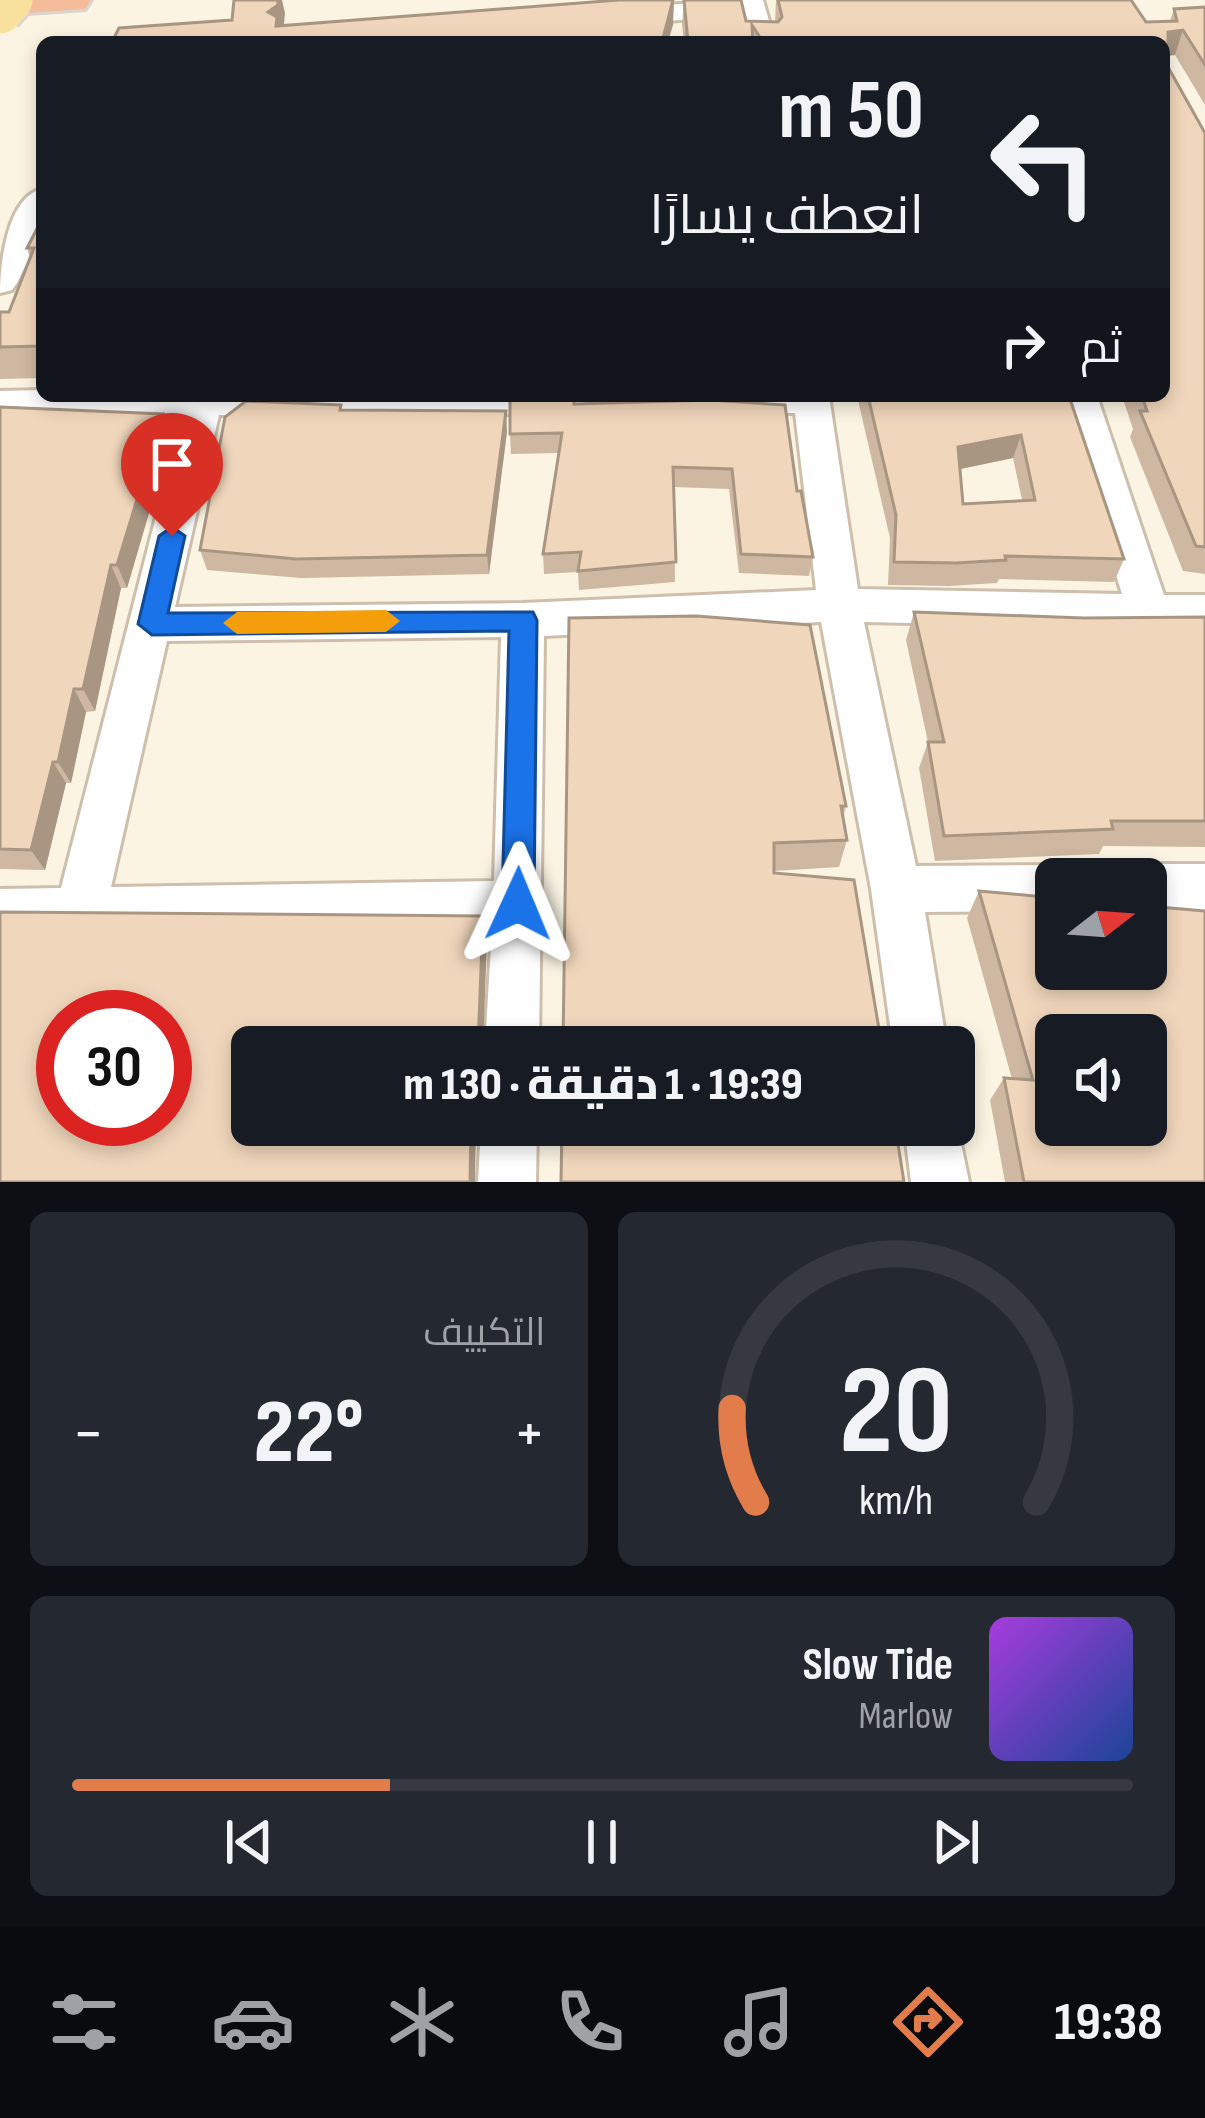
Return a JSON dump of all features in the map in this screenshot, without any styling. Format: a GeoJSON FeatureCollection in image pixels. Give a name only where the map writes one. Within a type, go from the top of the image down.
{"type":"FeatureCollection","features":[{"type":"Feature","properties":{"kind":"highway"},"geometry":{"type":"LineString","coordinates":[[0,7],[70,0]]}},
{"type":"Feature","properties":{"kind":"main road"},"geometry":{"type":"LineString","coordinates":[[0,7],[10,0]]}},
{"type":"Feature","properties":{"kind":"street"},"geometry":{"type":"LineString","coordinates":[[582,20],[790,3]]}},
{"type":"Feature","properties":{"kind":"street"},"geometry":{"type":"LineString","coordinates":[[754,6],[760,36]]}},
{"type":"Feature","properties":{"kind":"street"},"geometry":{"type":"LineString","coordinates":[[0,283],[36,210]]}},
{"type":"Feature","properties":{"kind":"street"},"geometry":{"type":"LineString","coordinates":[[0,404],[102,402]]}},
{"type":"Feature","properties":{"kind":"street"},"geometry":{"type":"LineString","coordinates":[[80,911],[204,402]]}},
{"type":"Feature","properties":{"kind":"street"},"geometry":{"type":"LineString","coordinates":[[813,402],[839,605],[896,889],[917,1026]]}},
{"type":"Feature","properties":{"kind":"street"},"geometry":{"type":"LineString","coordinates":[[1081,402],[1148,612]]}},
{"type":"Feature","properties":{"kind":"street"},"geometry":{"type":"LineString","coordinates":[[152,624],[523,620],[839,605],[1205,612]]}},
{"type":"Feature","properties":{"kind":"street"},"geometry":{"type":"LineString","coordinates":[[513,1026],[523,620]]}},
{"type":"Feature","properties":{"kind":"street"},"geometry":{"type":"LineString","coordinates":[[1167,887],[1205,887]]}},
{"type":"Feature","properties":{"kind":"street"},"geometry":{"type":"LineString","coordinates":[[896,889],[1035,888]]}},
{"type":"Feature","properties":{"kind":"street"},"geometry":{"type":"LineString","coordinates":[[0,912],[518,904]]}},
{"type":"Feature","properties":{"kind":"street"},"geometry":{"type":"LineString","coordinates":[[507,1182],[508,1146]]}},
{"type":"Feature","properties":{"kind":"street"},"geometry":{"type":"LineString","coordinates":[[935,1146],[940,1182]]}},
{"type":"Feature","properties":{"kind":"building"},"geometry":{"type":"Polygon","coordinates":[[[234,0],[278,0],[268,12],[277,17],[276,26],[673,0],[664,36],[115,36],[119,28],[232,20],[234,0]]]}},
{"type":"Feature","properties":{"kind":"building"},"geometry":{"type":"Polygon","coordinates":[[[684,0],[741,0],[746,21],[778,22],[782,17],[778,0],[1131,0],[1146,22],[1177,21],[1174,9],[1205,7],[1205,65],[1183,30],[1168,32],[1168,36],[759,36],[752,25],[753,36],[687,36],[684,0]]]}},
{"type":"Feature","properties":{"kind":"building"},"geometry":{"type":"Polygon","coordinates":[[[1170,71],[1205,133],[1205,547],[1196,546],[1140,411],[1147,411],[1144,402],[1170,402],[1170,71]]]}},
{"type":"Feature","properties":{"kind":"building"},"geometry":{"type":"Polygon","coordinates":[[[36,231],[36,346],[0,347],[0,312],[9,312],[34,248],[27,248],[36,231]]]}},
{"type":"Feature","properties":{"kind":"building"},"geometry":{"type":"Polygon","coordinates":[[[245,402],[341,405],[340,410],[506,411],[487,555],[296,559],[200,550],[225,417],[245,402]]]}},
{"type":"Feature","properties":{"kind":"building"},"geometry":{"type":"Polygon","coordinates":[[[510,402],[785,405],[797,491],[801,491],[813,557],[741,554],[732,469],[673,467],[676,562],[578,571],[581,552],[543,554],[562,433],[510,434],[510,402]]]}},
{"type":"Feature","properties":{"kind":"building"},"geometry":{"type":"Polygon","coordinates":[[[869,402],[1071,402],[1124,559],[1005,556],[1006,560],[956,563],[894,562],[896,515],[869,402]],[[1021,435],[958,447],[963,504],[1035,500],[1021,435]]]}},
{"type":"Feature","properties":{"kind":"building"},"geometry":{"type":"Polygon","coordinates":[[[0,407],[163,414],[117,565],[111,565],[83,689],[74,689],[31,850],[0,849],[0,407]]]}},
{"type":"Feature","properties":{"kind":"building"},"geometry":{"type":"Polygon","coordinates":[[[914,612],[1205,617],[1205,821],[1111,821],[1113,829],[944,836],[928,742],[944,742],[914,612]]]}},
{"type":"Feature","properties":{"kind":"building"},"geometry":{"type":"Polygon","coordinates":[[[697,616],[810,625],[846,806],[841,806],[847,840],[774,843],[774,873],[854,880],[878,1026],[563,1026],[569,618],[697,616]]]}},
{"type":"Feature","properties":{"kind":"building"},"geometry":{"type":"Polygon","coordinates":[[[979,891],[1035,896],[1035,990],[1167,990],[1167,908],[1205,911],[1205,1182],[1024,1182],[1004,1078],[1033,1080],[979,891]]]}},
{"type":"Feature","properties":{"kind":"building"},"geometry":{"type":"Polygon","coordinates":[[[0,912],[483,916],[479,1026],[231,1026],[231,1146],[471,1146],[470,1182],[0,1182],[0,912]]]}},
{"type":"Feature","properties":{"kind":"building"},"geometry":{"type":"Polygon","coordinates":[[[562,1146],[898,1146],[904,1182],[561,1182],[562,1146]]]}},
{"type":"Feature","properties":{"kind":"slow traffic"},"geometry":{"type":"LineString","coordinates":[[237,623],[386,621]]}},
{"type":"Feature","properties":{"kind":"route"},"geometry":{"type":"LineString","coordinates":[[172,536],[152,624],[523,620],[518,904]]}}]}
